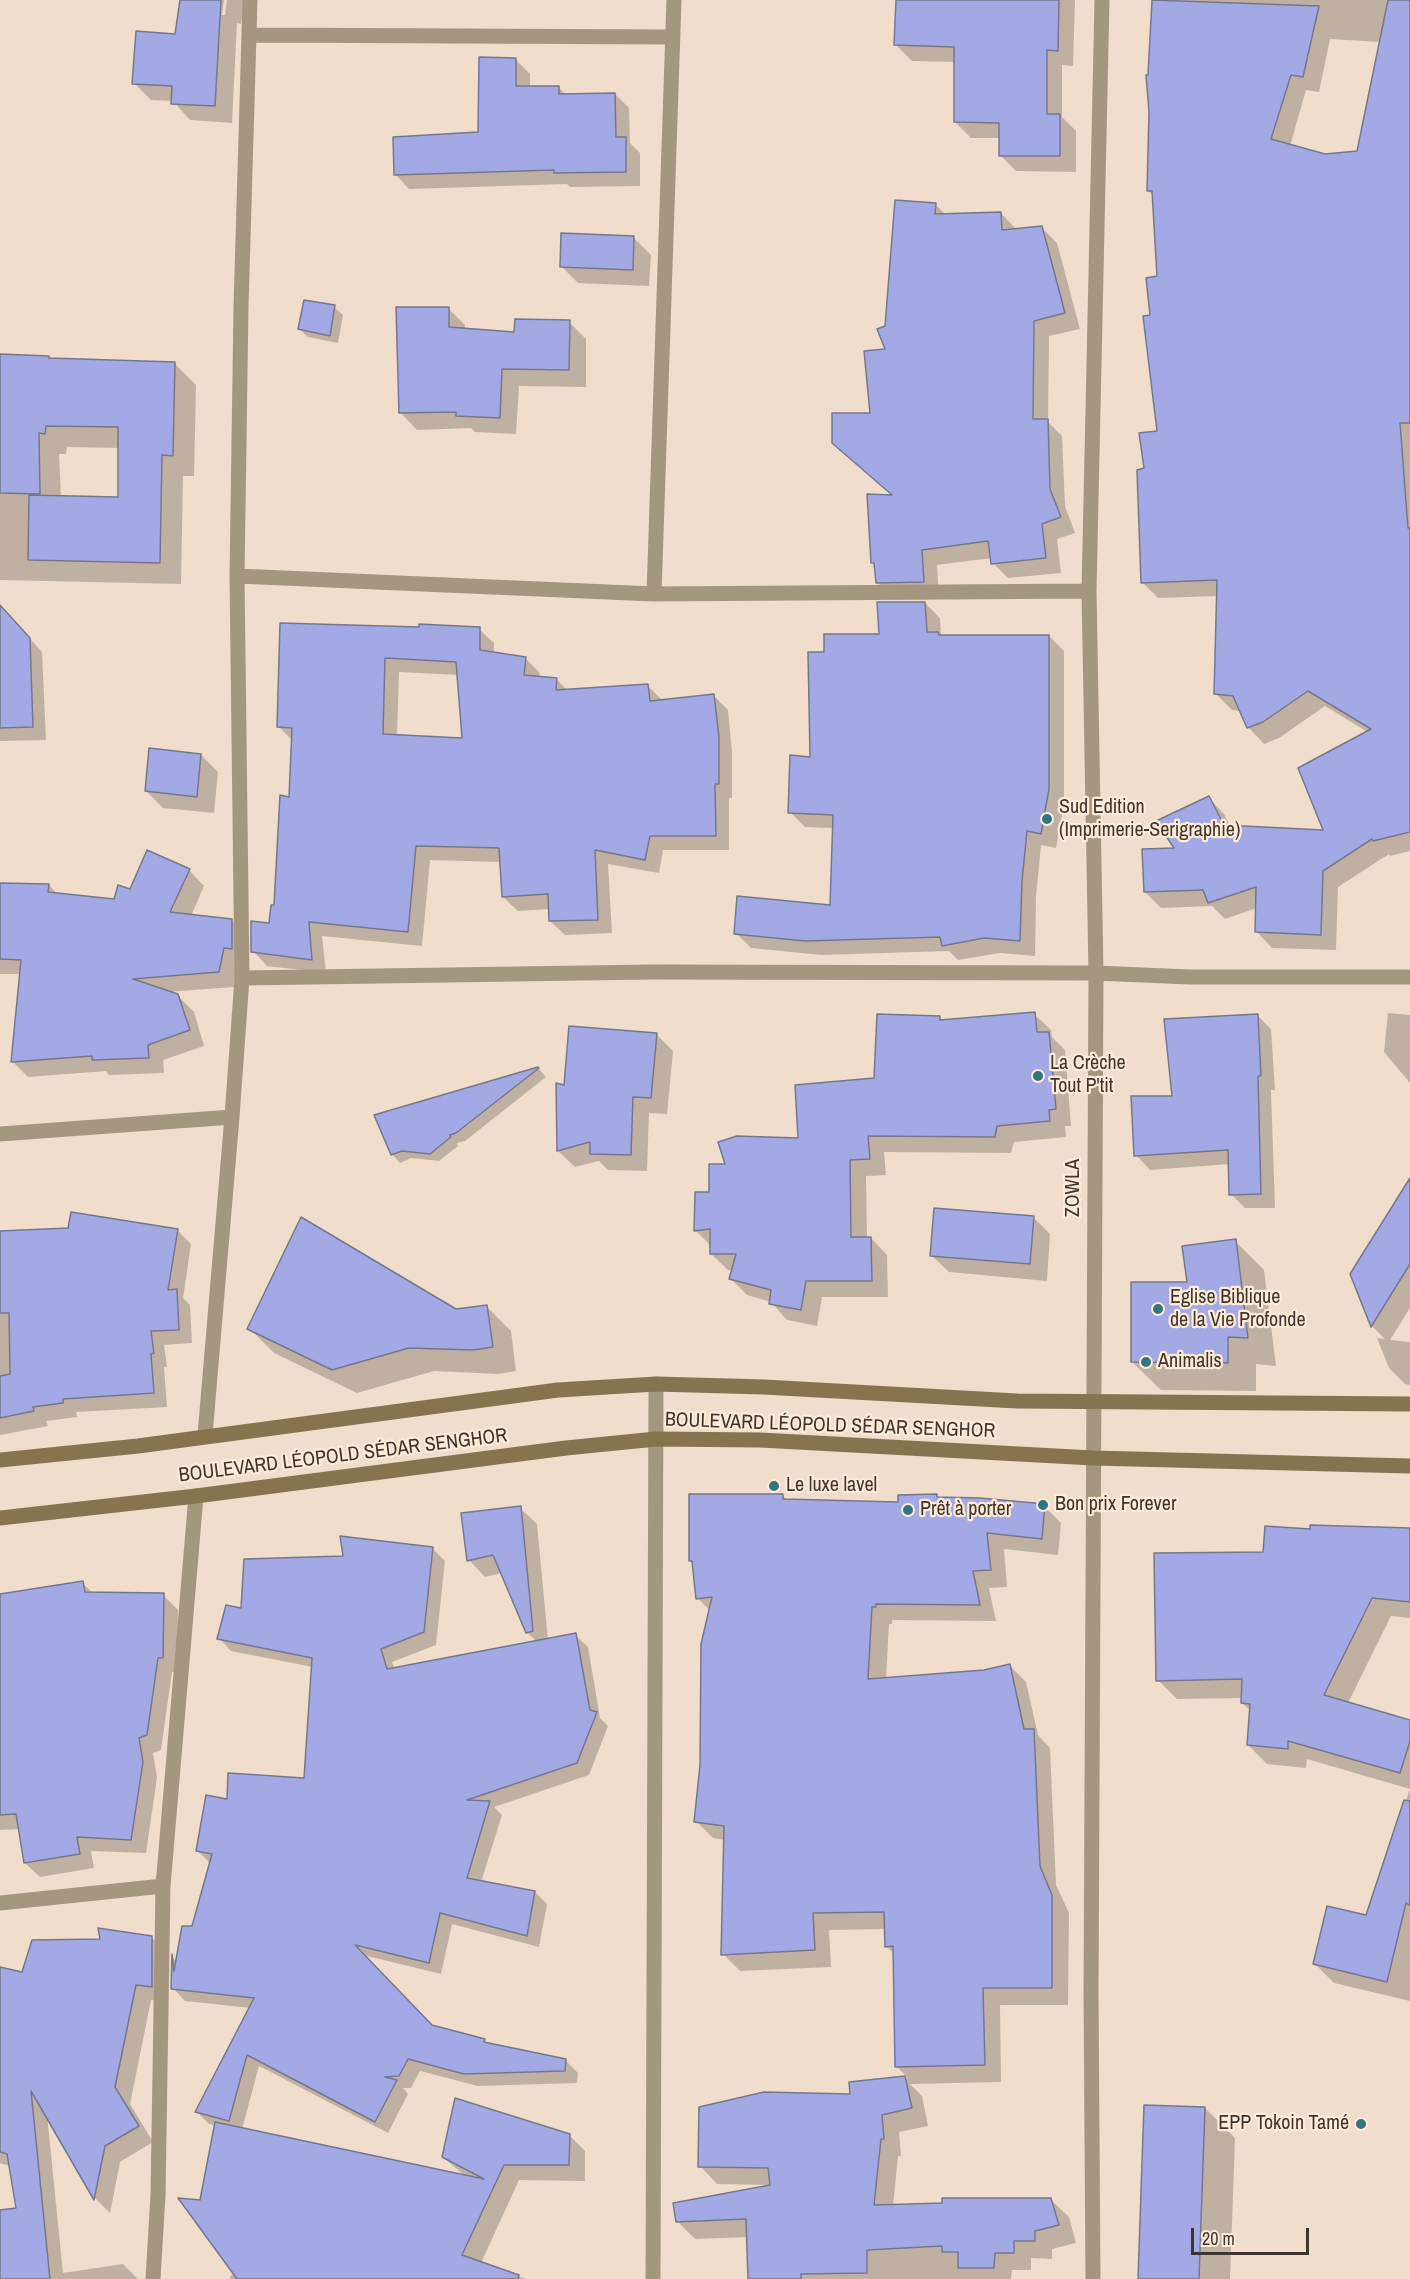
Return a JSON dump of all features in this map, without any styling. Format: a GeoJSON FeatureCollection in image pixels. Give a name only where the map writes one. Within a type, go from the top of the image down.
{"type":"FeatureCollection","features":[{"type":"Feature","properties":{"kind":"main road","name":"BOULEVARD LÉOPOLD SÉDAR SENGHOR"},"geometry":{"type":"LineString","coordinates":[[0,1460],[138,1446],[205,1435],[558,1390],[656,1384],[1094,1402],[1410,1404]]}},
{"type":"Feature","properties":{"kind":"main road","name":"BOULEVARD LÉOPOLD SÉDAR SENGHOR"},"geometry":{"type":"LineString","coordinates":[[0,1518],[196,1496],[566,1448],[656,1439],[760,1440],[1093,1458],[1410,1466]]}},
{"type":"Feature","properties":{"kind":"street"},"geometry":{"type":"LineString","coordinates":[[205,1435],[242,978],[237,576],[240,307],[250,0]]}},
{"type":"Feature","properties":{"kind":"street"},"geometry":{"type":"LineString","coordinates":[[654,594],[674,0]]}},
{"type":"Feature","properties":{"kind":"street","name":"ZOWLA"},"geometry":{"type":"LineString","coordinates":[[1093,2279],[1091,1991],[1096,973],[1089,591],[1102,0]]}},
{"type":"Feature","properties":{"kind":"street"},"geometry":{"type":"LineString","coordinates":[[250,35],[673,37]]}},
{"type":"Feature","properties":{"kind":"street"},"geometry":{"type":"LineString","coordinates":[[237,576],[654,594],[1089,591]]}},
{"type":"Feature","properties":{"kind":"street"},"geometry":{"type":"LineString","coordinates":[[242,978],[651,972],[1096,973],[1190,977],[1410,977]]}},
{"type":"Feature","properties":{"kind":"street"},"geometry":{"type":"LineString","coordinates":[[0,1134],[232,1117]]}},
{"type":"Feature","properties":{"kind":"street"},"geometry":{"type":"LineString","coordinates":[[653,2279],[656,1384]]}},
{"type":"Feature","properties":{"kind":"street"},"geometry":{"type":"LineString","coordinates":[[153,2279],[158,2195],[162,1886],[196,1496]]}},
{"type":"Feature","properties":{"kind":"street"},"geometry":{"type":"LineString","coordinates":[[0,1904],[162,1886]]}},
{"type":"Feature","properties":{"kind":"building"},"geometry":{"type":"Polygon","coordinates":[[[180,0],[221,0],[215,106],[171,104],[172,86],[132,84],[136,31],[175,34],[180,0]]]}},
{"type":"Feature","properties":{"kind":"building"},"geometry":{"type":"Polygon","coordinates":[[[896,0],[1059,0],[1058,51],[1047,50],[1047,114],[1060,114],[1060,156],[999,156],[999,123],[954,122],[954,47],[894,45],[896,0]]]}},
{"type":"Feature","properties":{"kind":"building"},"geometry":{"type":"Polygon","coordinates":[[[1152,0],[1319,6],[1303,77],[1291,75],[1271,139],[1325,154],[1357,151],[1388,0],[1410,0],[1410,423],[1400,423],[1408,528],[1410,528],[1410,832],[1373,841],[1372,839],[1323,871],[1321,935],[1255,932],[1256,887],[1208,903],[1203,890],[1144,892],[1142,849],[1174,848],[1156,821],[1209,796],[1224,825],[1323,830],[1298,768],[1371,729],[1308,691],[1263,722],[1247,728],[1233,696],[1214,694],[1217,580],[1141,583],[1137,470],[1144,468],[1139,433],[1157,431],[1143,316],[1150,315],[1146,278],[1157,276],[1152,191],[1147,191],[1149,112],[1146,75],[1148,75],[1152,0]]]}},
{"type":"Feature","properties":{"kind":"building"},"geometry":{"type":"Polygon","coordinates":[[[479,57],[516,58],[516,86],[559,86],[559,94],[615,93],[616,137],[626,137],[626,172],[554,173],[554,170],[394,175],[393,137],[478,132],[479,57]]]}},
{"type":"Feature","properties":{"kind":"building"},"geometry":{"type":"Polygon","coordinates":[[[895,200],[936,203],[935,214],[1001,212],[1002,230],[1042,226],[1065,313],[1034,321],[1033,419],[1048,419],[1050,489],[1061,517],[1042,524],[1046,558],[991,564],[988,541],[922,550],[924,582],[876,583],[874,563],[871,563],[867,494],[892,495],[832,443],[832,413],[870,413],[864,351],[885,349],[877,329],[885,326],[895,200]]]}},
{"type":"Feature","properties":{"kind":"building"},"geometry":{"type":"Polygon","coordinates":[[[561,233],[634,236],[633,270],[560,267],[561,233]]]}},
{"type":"Feature","properties":{"kind":"building"},"geometry":{"type":"Polygon","coordinates":[[[304,300],[335,305],[330,336],[298,329],[304,300]]]}},
{"type":"Feature","properties":{"kind":"building"},"geometry":{"type":"Polygon","coordinates":[[[396,307],[449,307],[449,327],[514,332],[515,319],[570,320],[569,370],[502,369],[500,418],[456,416],[456,412],[399,413],[396,307]]]}},
{"type":"Feature","properties":{"kind":"building"},"geometry":{"type":"Polygon","coordinates":[[[0,354],[175,362],[173,456],[162,455],[160,563],[28,560],[29,495],[118,497],[118,427],[46,426],[45,434],[39,433],[40,494],[0,493],[0,354]]]}},
{"type":"Feature","properties":{"kind":"building"},"geometry":{"type":"Polygon","coordinates":[[[877,602],[925,602],[927,632],[938,632],[939,635],[1049,635],[1049,789],[1041,834],[1027,831],[1022,881],[1020,941],[984,938],[942,946],[940,937],[805,941],[734,934],[737,896],[830,905],[833,815],[788,813],[790,755],[810,757],[808,652],[824,652],[824,634],[879,634],[877,602]]]}},
{"type":"Feature","properties":{"kind":"building"},"geometry":{"type":"Polygon","coordinates":[[[0,605],[30,638],[33,727],[0,728],[0,605]]]}},
{"type":"Feature","properties":{"kind":"building"},"geometry":{"type":"Polygon","coordinates":[[[280,623],[480,627],[480,650],[526,657],[524,675],[557,678],[556,690],[648,684],[650,701],[714,694],[719,737],[719,784],[715,784],[716,836],[650,836],[645,860],[595,850],[598,920],[549,921],[548,894],[502,897],[499,848],[416,846],[408,932],[309,922],[312,960],[251,952],[251,921],[269,923],[271,905],[274,905],[280,795],[289,797],[292,728],[277,727],[280,623]],[[385,658],[383,734],[462,738],[456,662],[385,658]]]}},
{"type":"Feature","properties":{"kind":"building"},"geometry":{"type":"Polygon","coordinates":[[[149,748],[201,754],[197,797],[145,791],[149,748]]]}},
{"type":"Feature","properties":{"kind":"building"},"geometry":{"type":"Polygon","coordinates":[[[147,850],[190,869],[170,912],[232,919],[232,949],[224,948],[219,972],[133,979],[178,994],[190,1030],[148,1045],[149,1058],[92,1060],[92,1056],[11,1062],[21,960],[0,959],[0,883],[49,884],[48,892],[114,899],[118,885],[130,889],[147,850]]]}},
{"type":"Feature","properties":{"kind":"building"},"geometry":{"type":"Polygon","coordinates":[[[1035,1012],[1037,1032],[1049,1032],[1056,1109],[1049,1110],[1050,1121],[997,1126],[995,1137],[868,1136],[870,1159],[850,1160],[851,1237],[871,1237],[872,1281],[806,1281],[801,1310],[769,1304],[771,1290],[729,1279],[736,1254],[710,1254],[710,1229],[694,1231],[695,1192],[709,1192],[709,1164],[725,1164],[718,1142],[737,1136],[798,1138],[795,1085],[874,1078],[877,1014],[940,1016],[940,1020],[1035,1012]]]}},
{"type":"Feature","properties":{"kind":"building"},"geometry":{"type":"Polygon","coordinates":[[[1258,1014],[1261,1076],[1258,1076],[1261,1194],[1229,1195],[1228,1150],[1134,1156],[1131,1096],[1172,1096],[1164,1019],[1258,1014]]]}},
{"type":"Feature","properties":{"kind":"building"},"geometry":{"type":"Polygon","coordinates":[[[569,1026],[657,1033],[651,1098],[633,1097],[631,1155],[590,1154],[590,1142],[557,1151],[556,1083],[564,1085],[569,1026]]]}},
{"type":"Feature","properties":{"kind":"building"},"geometry":{"type":"Polygon","coordinates":[[[538,1067],[456,1133],[450,1135],[451,1137],[430,1154],[402,1151],[391,1155],[374,1115],[538,1067]]]}},
{"type":"Feature","properties":{"kind":"building"},"geometry":{"type":"Polygon","coordinates":[[[1410,1178],[1410,1264],[1371,1327],[1350,1274],[1410,1178]]]}},
{"type":"Feature","properties":{"kind":"building"},"geometry":{"type":"Polygon","coordinates":[[[934,1208],[1034,1216],[1030,1264],[930,1256],[934,1208]]]}},
{"type":"Feature","properties":{"kind":"building"},"geometry":{"type":"Polygon","coordinates":[[[71,1212],[178,1229],[168,1290],[177,1289],[179,1330],[151,1331],[154,1353],[151,1354],[154,1393],[63,1399],[63,1403],[33,1407],[34,1411],[0,1418],[0,1376],[10,1374],[9,1313],[0,1313],[0,1231],[68,1228],[71,1212]]]}},
{"type":"Feature","properties":{"kind":"building"},"geometry":{"type":"Polygon","coordinates":[[[301,1217],[456,1309],[487,1305],[493,1347],[473,1350],[409,1348],[332,1370],[247,1329],[301,1217]]]}},
{"type":"Feature","properties":{"kind":"building"},"geometry":{"type":"Polygon","coordinates":[[[1236,1239],[1248,1338],[1228,1337],[1228,1363],[1131,1362],[1131,1282],[1187,1282],[1182,1246],[1236,1239]]]}},
{"type":"Feature","properties":{"kind":"building"},"geometry":{"type":"Polygon","coordinates":[[[689,1494],[783,1494],[783,1499],[898,1502],[898,1495],[937,1494],[937,1497],[1045,1504],[1042,1539],[987,1533],[991,1570],[973,1571],[980,1605],[876,1604],[876,1607],[872,1607],[868,1679],[984,1670],[1010,1664],[1024,1729],[1034,1729],[1040,1866],[1052,1895],[1052,1988],[983,1988],[985,2065],[895,2067],[893,1946],[885,1947],[884,1912],[813,1913],[815,1950],[721,1955],[724,1826],[694,1822],[700,1765],[701,1644],[712,1597],[696,1599],[692,1561],[689,1561],[689,1494]]]}},
{"type":"Feature","properties":{"kind":"building"},"geometry":{"type":"Polygon","coordinates":[[[521,1506],[533,1631],[526,1633],[493,1555],[467,1561],[461,1513],[521,1506]]]}},
{"type":"Feature","properties":{"kind":"building"},"geometry":{"type":"Polygon","coordinates":[[[1310,1525],[1410,1528],[1410,1602],[1372,1598],[1324,1695],[1410,1720],[1410,1741],[1400,1773],[1288,1741],[1288,1749],[1247,1745],[1250,1704],[1241,1703],[1242,1679],[1156,1681],[1154,1553],[1263,1552],[1265,1526],[1310,1529],[1310,1525]]]}},
{"type":"Feature","properties":{"kind":"building"},"geometry":{"type":"Polygon","coordinates":[[[340,1536],[433,1547],[424,1632],[381,1649],[387,1669],[576,1633],[590,1710],[597,1712],[577,1763],[467,1800],[490,1801],[467,1878],[535,1891],[527,1936],[440,1913],[429,1963],[355,1945],[432,2025],[485,2039],[484,2042],[566,2059],[565,2071],[464,2074],[408,2059],[399,2076],[385,2077],[397,2080],[375,2122],[247,2055],[229,2121],[195,2112],[254,1998],[171,1989],[172,1954],[174,1971],[182,1926],[192,1926],[212,1854],[196,1851],[206,1795],[227,1799],[228,1773],[304,1778],[312,1658],[217,1639],[226,1605],[241,1608],[244,1559],[343,1556],[340,1536]]]}},
{"type":"Feature","properties":{"kind":"building"},"geometry":{"type":"Polygon","coordinates":[[[83,1581],[85,1592],[164,1593],[163,1658],[158,1658],[147,1735],[139,1738],[143,1762],[131,1840],[77,1837],[80,1854],[24,1863],[16,1814],[0,1815],[0,1594],[83,1581]]]}},
{"type":"Feature","properties":{"kind":"building"},"geometry":{"type":"Polygon","coordinates":[[[1404,1800],[1410,1801],[1410,1905],[1406,1903],[1387,1982],[1313,1964],[1327,1906],[1366,1915],[1404,1800]]]}},
{"type":"Feature","properties":{"kind":"building"},"geometry":{"type":"Polygon","coordinates":[[[98,1928],[152,1936],[152,1987],[136,1985],[115,2087],[139,2126],[105,2146],[94,2200],[31,2091],[50,2279],[0,2279],[0,2210],[16,2208],[7,2154],[0,2152],[0,1967],[22,1972],[32,1940],[100,1939],[98,1928]]]}},
{"type":"Feature","properties":{"kind":"building"},"geometry":{"type":"Polygon","coordinates":[[[905,2076],[912,2108],[882,2115],[884,2139],[881,2139],[874,2205],[942,2203],[942,2198],[1051,2198],[1059,2225],[1035,2231],[1035,2241],[1014,2241],[1014,2253],[995,2253],[994,2268],[958,2268],[958,2252],[942,2252],[942,2246],[867,2250],[867,2273],[801,2274],[801,2279],[748,2279],[746,2219],[676,2222],[673,2203],[770,2185],[768,2168],[698,2167],[699,2107],[764,2092],[850,2094],[849,2082],[905,2076]]]}},
{"type":"Feature","properties":{"kind":"building"},"geometry":{"type":"Polygon","coordinates":[[[455,2098],[570,2134],[569,2165],[504,2165],[462,2255],[519,2275],[518,2279],[237,2279],[178,2198],[200,2200],[215,2122],[484,2179],[442,2157],[455,2098]]]}},
{"type":"Feature","properties":{"kind":"building"},"geometry":{"type":"Polygon","coordinates":[[[1144,2105],[1205,2107],[1199,2279],[1138,2279],[1144,2105]]]}},
{"type":"Feature","properties":{"kind":"place","name":"Sud Edition (Imprimerie-Serigraphie)"},"geometry":{"type":"Point","coordinates":[1047,819]}},
{"type":"Feature","properties":{"kind":"place","name":"La Crèche Tout P'tit"},"geometry":{"type":"Point","coordinates":[1038,1076]}},
{"type":"Feature","properties":{"kind":"place","name":"Eglise Biblique de la Vie Profonde"},"geometry":{"type":"Point","coordinates":[1158,1309]}},
{"type":"Feature","properties":{"kind":"place","name":"Animalis"},"geometry":{"type":"Point","coordinates":[1146,1362]}},
{"type":"Feature","properties":{"kind":"place","name":"Le luxe lavel"},"geometry":{"type":"Point","coordinates":[774,1486]}},
{"type":"Feature","properties":{"kind":"place","name":"Bon prix Forever"},"geometry":{"type":"Point","coordinates":[1043,1505]}},
{"type":"Feature","properties":{"kind":"place","name":"Prêt à porter"},"geometry":{"type":"Point","coordinates":[908,1510]}},
{"type":"Feature","properties":{"kind":"place","name":"EPP Tokoin Tamé"},"geometry":{"type":"Point","coordinates":[1361,2124]}}]}
